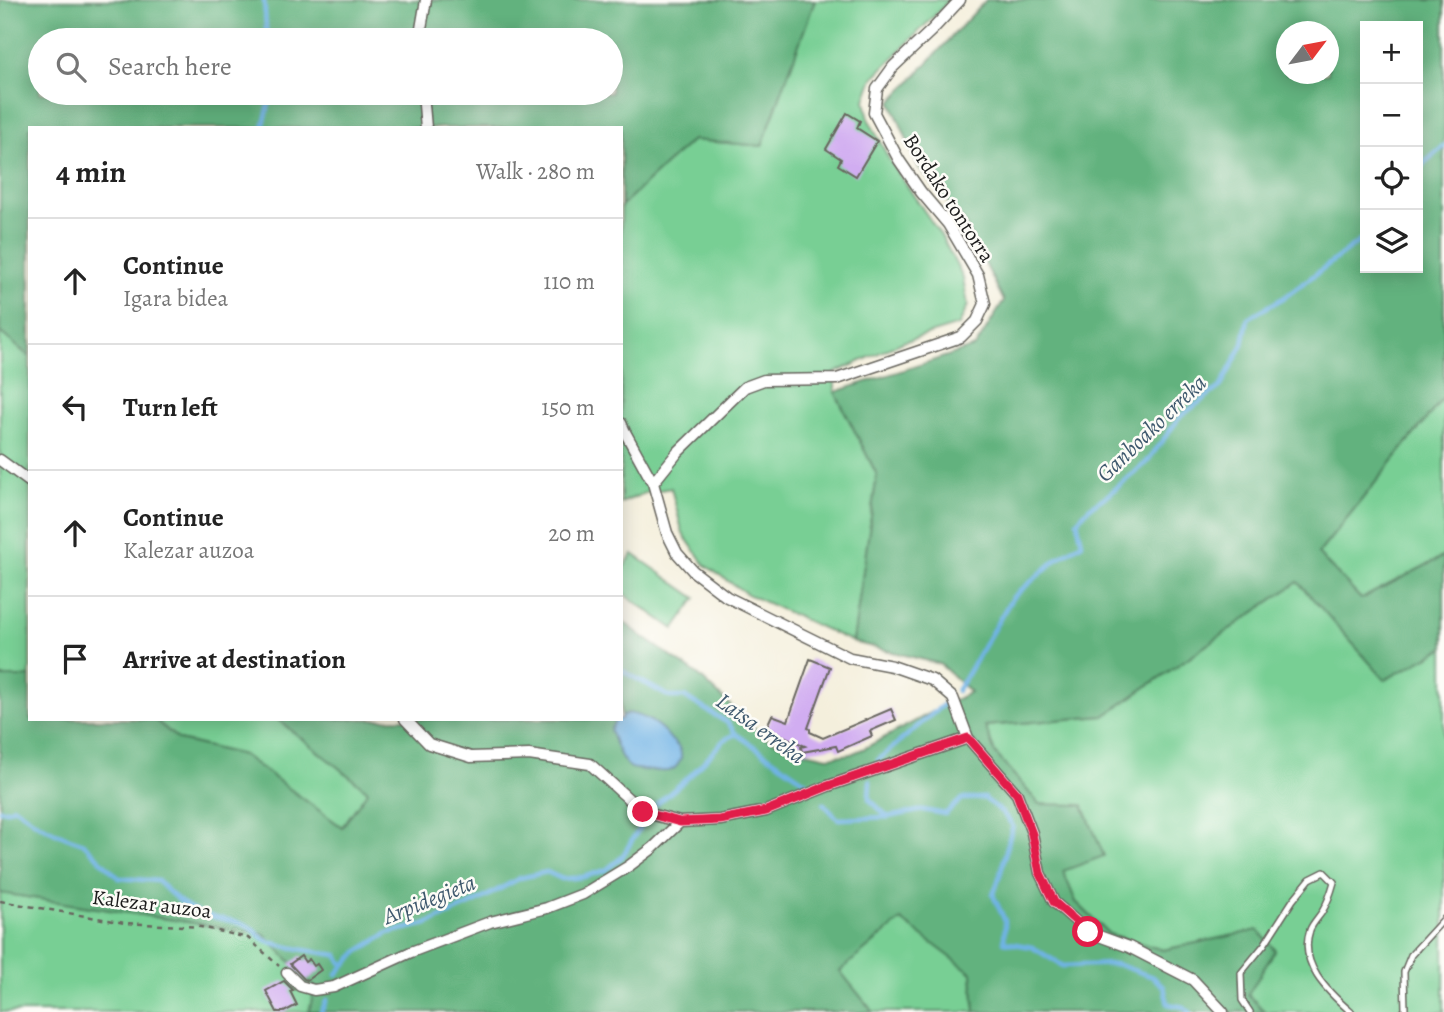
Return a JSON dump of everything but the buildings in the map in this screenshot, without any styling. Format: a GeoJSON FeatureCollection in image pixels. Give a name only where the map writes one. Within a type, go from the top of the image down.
{"type":"FeatureCollection","features":[{"type":"Feature","properties":{"kind":"street"},"geometry":{"type":"LineString","coordinates":[[421,28],[426,0]]}},
{"type":"Feature","properties":{"kind":"street","name":"Bordako tontorra"},"geometry":{"type":"LineString","coordinates":[[653,484],[678,452],[745,387],[764,380],[837,379],[961,337],[977,321],[985,304],[978,275],[948,224],[920,192],[899,160],[874,113],[877,89],[893,67],[960,0]]}},
{"type":"Feature","properties":{"kind":"street"},"geometry":{"type":"LineString","coordinates":[[424,105],[426,126]]}},
{"type":"Feature","properties":{"kind":"street"},"geometry":{"type":"LineString","coordinates":[[623,426],[653,484],[667,533],[677,553],[693,571],[727,597],[850,658],[892,666],[932,680],[953,698],[968,738],[1017,794],[1032,834],[1040,873],[1054,902],[1088,932],[1129,947],[1193,980],[1223,1012]]}},
{"type":"Feature","properties":{"kind":"street"},"geometry":{"type":"LineString","coordinates":[[0,460],[28,481]]}},
{"type":"Feature","properties":{"kind":"street"},"geometry":{"type":"LineString","coordinates":[[407,721],[429,744],[471,757],[529,755],[590,764],[643,812],[680,822],[720,820],[766,811],[828,786],[968,738]]}},
{"type":"Feature","properties":{"kind":"street"},"geometry":{"type":"LineString","coordinates":[[286,973],[300,986],[314,990],[334,987],[411,952],[490,922],[547,908],[583,894],[629,866],[680,822]]}},
{"type":"Feature","properties":{"kind":"lane"},"geometry":{"type":"LineString","coordinates":[[1250,1012],[1242,1000],[1241,973],[1310,879],[1324,872],[1334,882],[1330,897],[1310,930],[1307,951],[1315,974],[1351,1012]]}},
{"type":"Feature","properties":{"kind":"lane"},"geometry":{"type":"LineString","coordinates":[[1403,1012],[1404,972],[1411,955],[1444,919]]}},
{"type":"Feature","properties":{"kind":"path","name":"Kalezar auzoa"},"geometry":{"type":"LineString","coordinates":[[0,901],[125,923],[201,927],[248,938],[286,973]]}},
{"type":"Feature","properties":{"kind":"green space"},"geometry":{"type":"Polygon","coordinates":[[[0,0],[815,0],[762,146],[692,140],[623,204],[623,126],[28,126],[28,355],[0,332],[0,0]]]}},
{"type":"Feature","properties":{"kind":"green space"},"geometry":{"type":"Polygon","coordinates":[[[815,0],[950,0],[873,78],[865,100],[869,120],[890,161],[942,237],[963,278],[968,305],[959,325],[903,342],[835,373],[835,392],[877,475],[853,642],[747,594],[705,565],[683,534],[671,488],[645,493],[623,502],[623,204],[692,140],[762,146],[815,0]]]}},
{"type":"Feature","properties":{"kind":"green space"},"geometry":{"type":"Polygon","coordinates":[[[986,0],[1444,0],[1444,397],[1318,554],[1361,599],[1444,556],[1444,648],[1385,680],[1298,582],[1104,716],[985,726],[995,753],[1039,804],[1083,805],[1104,856],[1063,871],[1076,902],[1109,934],[1163,950],[1258,930],[1275,950],[1248,995],[1266,1012],[975,1012],[972,973],[901,920],[840,971],[873,1012],[309,1012],[315,987],[264,934],[0,893],[0,677],[28,677],[28,721],[156,721],[179,740],[243,755],[342,827],[368,791],[280,721],[623,721],[623,622],[698,675],[764,737],[792,749],[828,757],[851,754],[865,748],[970,692],[940,664],[853,642],[877,475],[835,392],[975,347],[1004,301],[963,220],[919,168],[891,102],[986,0]]]}},
{"type":"Feature","properties":{"kind":"green space"},"geometry":{"type":"Polygon","coordinates":[[[0,332],[28,355],[28,677],[0,677],[0,332]]]}},
{"type":"Feature","properties":{"kind":"green space"},"geometry":{"type":"Polygon","coordinates":[[[1444,397],[1444,556],[1361,599],[1318,554],[1444,397]]]}},
{"type":"Feature","properties":{"kind":"green space"},"geometry":{"type":"Polygon","coordinates":[[[633,554],[696,598],[674,629],[623,593],[623,568],[633,554]]]}},
{"type":"Feature","properties":{"kind":"green space"},"geometry":{"type":"Polygon","coordinates":[[[1298,582],[1385,679],[1444,648],[1444,1012],[1266,1012],[1247,995],[1275,950],[1258,930],[1163,950],[1109,934],[1076,902],[1062,871],[1039,804],[995,753],[985,726],[1104,716],[1298,582]]]}},
{"type":"Feature","properties":{"kind":"green space"},"geometry":{"type":"Polygon","coordinates":[[[156,721],[280,721],[368,791],[342,827],[243,755],[179,740],[156,721]]]}},
{"type":"Feature","properties":{"kind":"green space"},"geometry":{"type":"Polygon","coordinates":[[[0,893],[264,934],[315,987],[309,1012],[0,1012],[0,893]]]}},
{"type":"Feature","properties":{"kind":"green space"},"geometry":{"type":"Polygon","coordinates":[[[901,919],[972,973],[975,1012],[873,1012],[839,971],[901,919]]]}},
{"type":"Feature","properties":{"kind":"water"},"geometry":{"type":"Polygon","coordinates":[[[628,713],[646,718],[665,732],[681,751],[679,762],[674,768],[669,771],[638,769],[631,768],[624,762],[610,730],[615,721],[623,721],[623,715],[628,713]]]}},
{"type":"Feature","properties":{"kind":"waterway","name":"Latsa erreka"},"geometry":{"type":"LineString","coordinates":[[264,0],[266,28]]}},
{"type":"Feature","properties":{"kind":"waterway","name":"Latsa erreka"},"geometry":{"type":"LineString","coordinates":[[264,126],[269,105]]}},
{"type":"Feature","properties":{"kind":"waterway","name":"Ganboako erreka"},"geometry":{"type":"LineString","coordinates":[[1423,164],[1444,146]]}},
{"type":"Feature","properties":{"kind":"waterway","name":"Ganboako erreka"},"geometry":{"type":"LineString","coordinates":[[957,691],[1012,598],[1057,559],[1082,543],[1077,521],[1089,508],[1146,463],[1180,417],[1221,386],[1243,344],[1248,318],[1285,297],[1360,241]]}},
{"type":"Feature","properties":{"kind":"waterway","name":"Latsa erreka"},"geometry":{"type":"LineString","coordinates":[[623,671],[670,697],[685,697],[728,723],[736,734],[805,781]]}},
{"type":"Feature","properties":{"kind":"waterway"},"geometry":{"type":"LineString","coordinates":[[878,760],[944,704]]}},
{"type":"Feature","properties":{"kind":"waterway","name":"Arpidegieta"},"geometry":{"type":"LineString","coordinates":[[657,804],[692,774],[724,740],[736,734]]}},
{"type":"Feature","properties":{"kind":"waterway"},"geometry":{"type":"LineString","coordinates":[[870,781],[869,799],[888,817]]}},
{"type":"Feature","properties":{"kind":"waterway","name":"Latsa erreka"},"geometry":{"type":"LineString","coordinates":[[824,804],[838,819],[888,817],[923,810],[945,814],[962,799],[984,798],[1003,813],[1013,826],[993,895],[1005,921],[1004,942],[1032,947],[1063,966],[1116,964],[1153,977],[1164,987],[1168,1004],[1184,1007],[1190,1012]]}},
{"type":"Feature","properties":{"kind":"waterway","name":"Arpidegieta"},"geometry":{"type":"LineString","coordinates":[[0,810],[14,807],[56,833],[83,843],[119,878],[158,881],[176,898],[197,912],[245,925],[262,938],[277,944],[337,955],[344,966]]}},
{"type":"Feature","properties":{"kind":"waterway","name":"Arpidegieta"},"geometry":{"type":"LineString","coordinates":[[337,974],[359,951],[388,933],[427,924],[520,878],[547,872],[562,879],[583,877],[606,870],[622,857],[645,819]]}},
{"type":"Feature","properties":{"kind":"waterway"},"geometry":{"type":"LineString","coordinates":[[321,1012],[327,1000]]}},
{"type":"Feature","properties":{"kind":"route"},"geometry":{"type":"LineString","coordinates":[[643,812],[680,822],[720,820],[766,811],[828,786],[968,738],[1017,794],[1032,834],[1040,873],[1054,902],[1088,932]]}}]}
